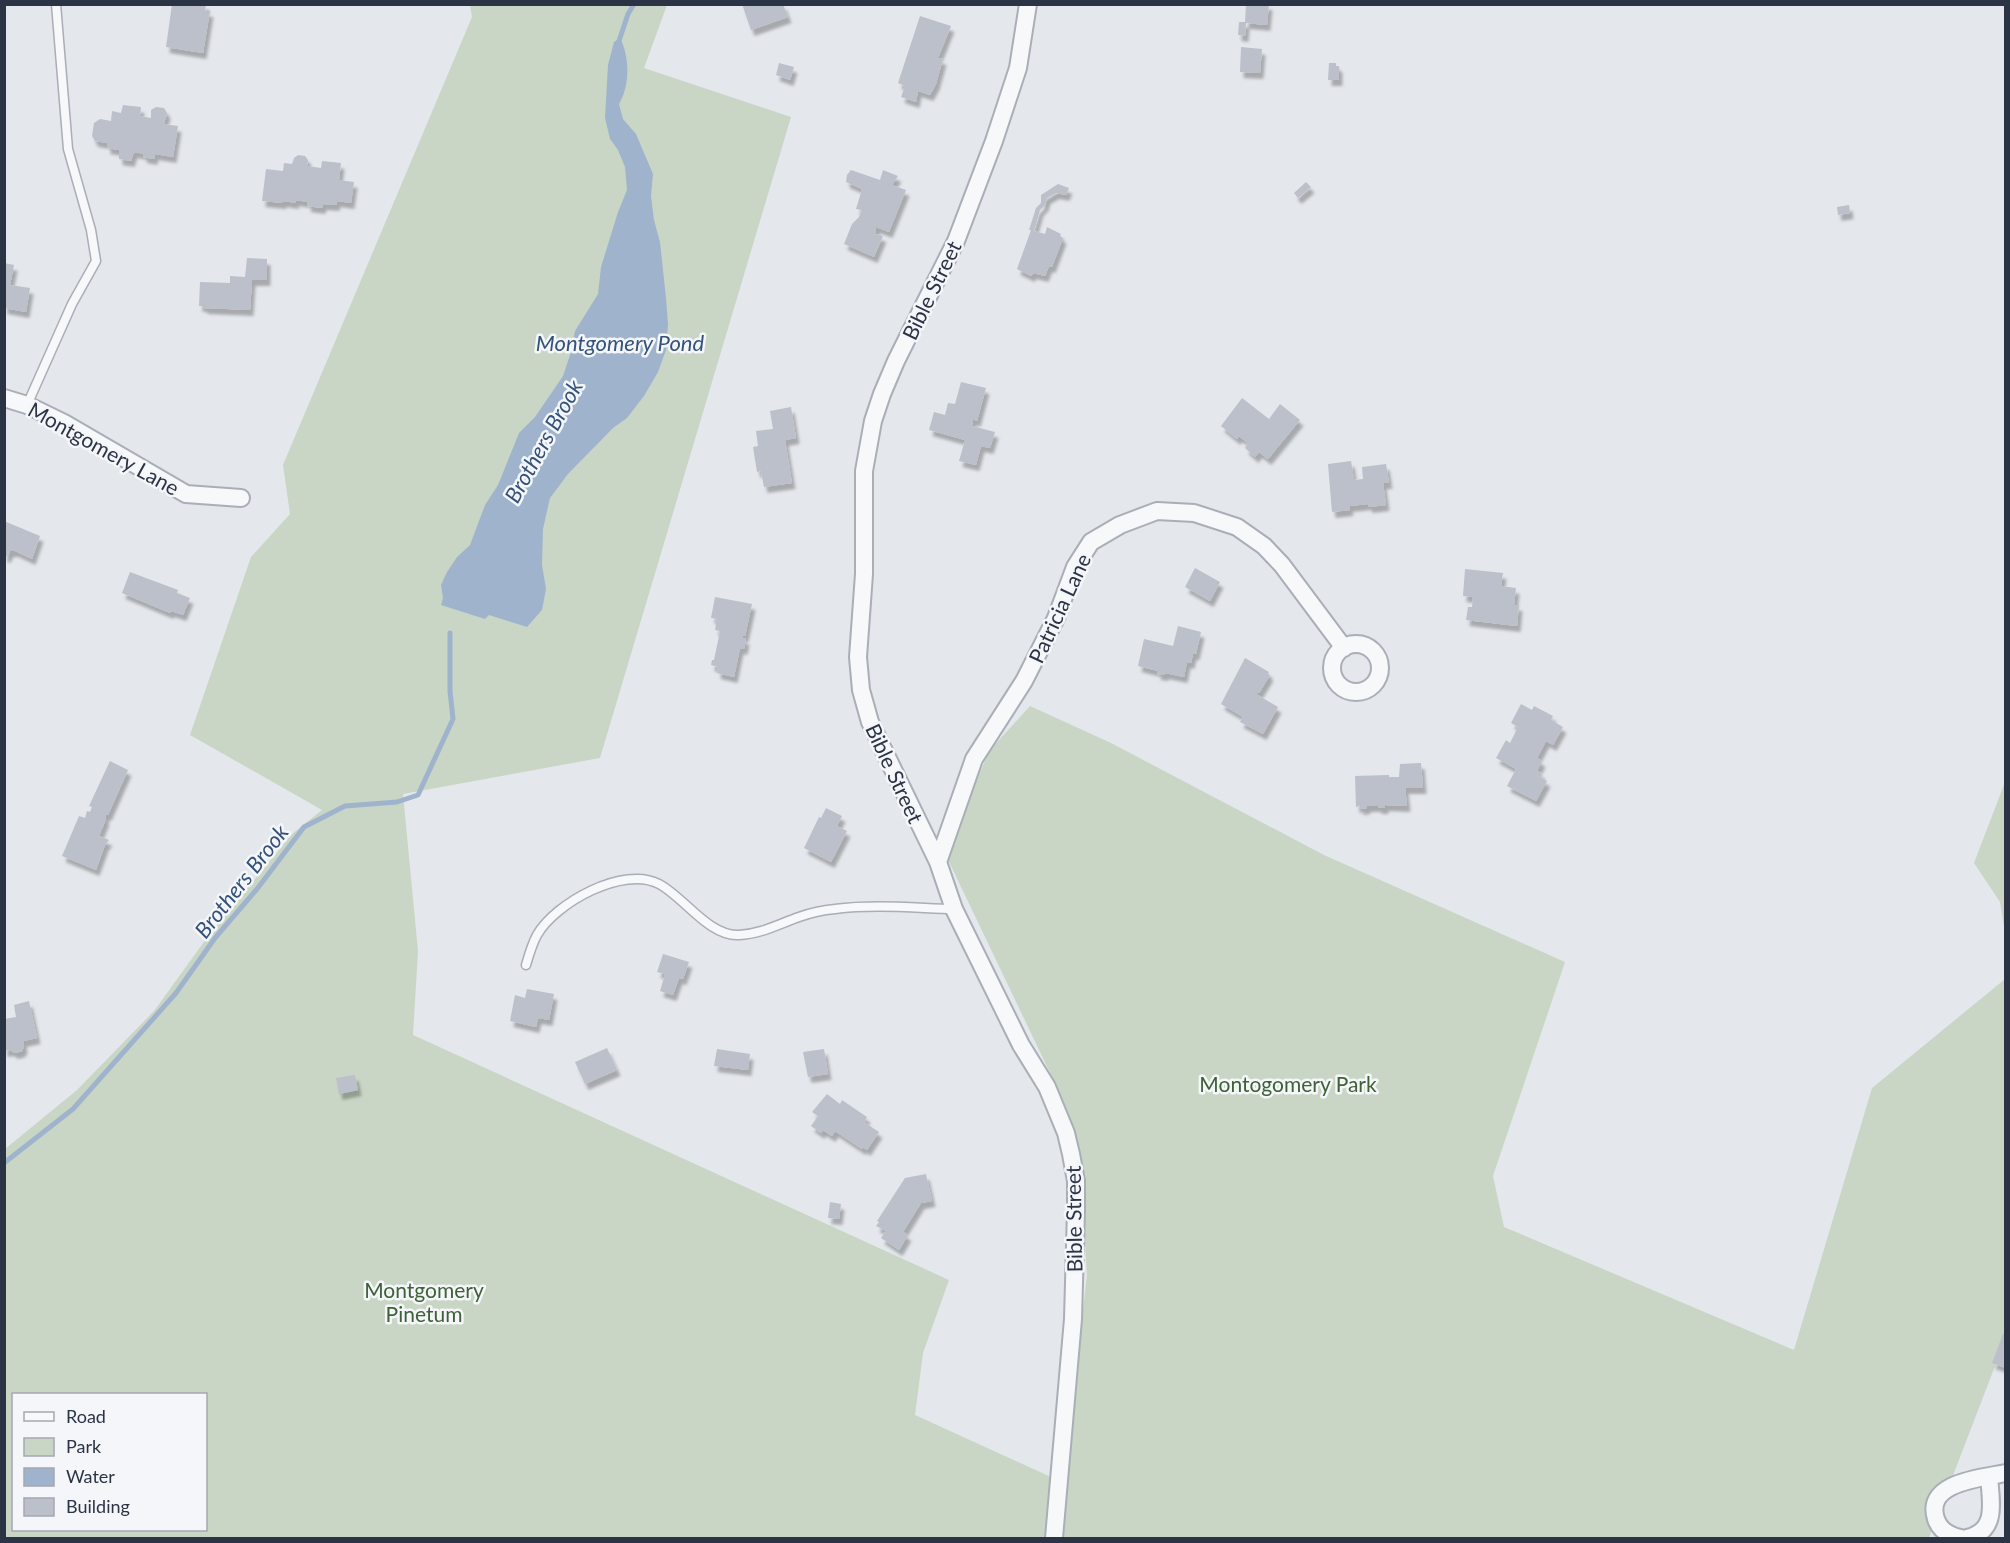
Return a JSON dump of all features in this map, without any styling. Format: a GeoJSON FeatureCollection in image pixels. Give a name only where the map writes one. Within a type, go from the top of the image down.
{"type":"FeatureCollection","features":[{"type":"Feature","properties":{"kind":"street","name":"Bible Street"},"geometry":{"type":"LineString","coordinates":[[1028,4],[1018,68],[1001,122],[956,241],[882,394],[873,421],[866,455],[863,492],[864,574],[858,657],[861,690],[870,722],[938,862],[954,909],[1022,1045],[1047,1087],[1066,1133],[1073,1163],[1076,1210],[1073,1319],[1054,1539]]}},
{"type":"Feature","properties":{"kind":"street","name":"Montgomery Lane"},"geometry":{"type":"LineString","coordinates":[[4,398],[27,405],[64,423],[186,494],[241,498]]}},
{"type":"Feature","properties":{"kind":"street","name":"Patricia Lane"},"geometry":{"type":"LineString","coordinates":[[938,862],[974,759],[1024,681],[1056,618],[1075,567],[1091,542],[1120,525],[1157,511],[1194,513],[1237,527],[1264,546],[1282,565],[1344,648]]}},
{"type":"Feature","properties":{"kind":"street"},"geometry":{"type":"LineString","coordinates":[[1961,1539],[1944,1531],[1937,1522],[1935,1512],[1937,1501],[1943,1491],[1956,1484],[1997,1475],[1988,1523],[1975,1536],[1966,1539]]}},
{"type":"Feature","properties":{"kind":"lane"},"geometry":{"type":"LineString","coordinates":[[27,405],[72,304],[96,261],[91,230],[68,149],[56,4]]}},
{"type":"Feature","properties":{"kind":"lane"},"geometry":{"type":"LineString","coordinates":[[526,965],[537,935],[555,912],[581,896],[615,881],[635,878],[659,883],[713,928],[735,936],[759,933],[802,916],[836,909],[954,909]]}},
{"type":"Feature","properties":{"kind":"green space"},"geometry":{"type":"Polygon","coordinates":[[[470,5],[667,5],[644,68],[791,117],[600,758],[403,794],[418,951],[413,1035],[949,1280],[923,1353],[915,1415],[1062,1482],[1087,1276],[1081,1177],[1063,1100],[941,845],[968,799],[990,750],[1030,706],[1111,743],[1324,855],[1565,962],[1493,1176],[1504,1227],[1794,1350],[1872,1088],[2005,979],[2005,1340],[1929,1538],[5,1538],[5,1149],[77,1090],[154,1011],[209,935],[292,834],[322,810],[190,735],[251,557],[290,514],[283,465],[472,17],[470,5]]]}},
{"type":"Feature","properties":{"kind":"green space"},"geometry":{"type":"Polygon","coordinates":[[[2005,782],[2005,933],[2000,902],[1974,863],[2005,782]]]}},
{"type":"Feature","properties":{"kind":"water","name":"Montgomery Pond"},"geometry":{"type":"Polygon","coordinates":[[[620,38],[626,54],[627,80],[619,104],[623,119],[636,134],[653,174],[651,196],[660,242],[668,324],[666,350],[658,372],[644,396],[627,418],[613,428],[568,474],[550,498],[543,529],[542,565],[546,589],[542,610],[527,627],[489,615],[485,619],[441,605],[443,598],[441,585],[457,557],[470,545],[485,505],[498,485],[519,433],[535,417],[563,376],[575,331],[598,294],[601,267],[627,190],[625,167],[618,150],[610,139],[605,118],[608,65],[614,42],[620,38]]]}},
{"type":"Feature","properties":{"kind":"building"},"geometry":{"type":"Polygon","coordinates":[[[172,4],[206,4],[205,11],[210,11],[203,53],[166,47],[172,4]]]}},
{"type":"Feature","properties":{"kind":"building"},"geometry":{"type":"Polygon","coordinates":[[[742,4],[783,4],[788,17],[751,30],[742,4]]]}},
{"type":"Feature","properties":{"kind":"building"},"geometry":{"type":"Polygon","coordinates":[[[1246,4],[1269,4],[1267,25],[1246,23],[1245,36],[1238,35],[1239,22],[1245,22],[1246,4]]]}},
{"type":"Feature","properties":{"kind":"building"},"geometry":{"type":"Polygon","coordinates":[[[920,16],[951,26],[938,58],[943,59],[936,84],[930,95],[918,91],[916,102],[901,97],[905,86],[898,83],[920,16]]]}},
{"type":"Feature","properties":{"kind":"building"},"geometry":{"type":"Polygon","coordinates":[[[1241,47],[1262,49],[1260,73],[1240,72],[1241,47]]]}},
{"type":"Feature","properties":{"kind":"building"},"geometry":{"type":"Polygon","coordinates":[[[779,63],[794,67],[790,80],[776,75],[779,63]]]}},
{"type":"Feature","properties":{"kind":"building"},"geometry":{"type":"Polygon","coordinates":[[[1329,63],[1336,63],[1336,66],[1339,66],[1339,80],[1328,80],[1329,63]]]}},
{"type":"Feature","properties":{"kind":"building"},"geometry":{"type":"Polygon","coordinates":[[[123,105],[141,107],[140,116],[151,118],[151,110],[156,107],[164,108],[167,113],[164,124],[178,126],[173,157],[155,154],[154,159],[134,152],[131,161],[119,159],[119,150],[107,148],[107,143],[95,141],[92,136],[94,123],[100,119],[111,121],[112,111],[121,113],[123,105]]]}},
{"type":"Feature","properties":{"kind":"building"},"geometry":{"type":"Polygon","coordinates":[[[298,155],[305,156],[308,160],[307,166],[321,168],[322,161],[341,163],[339,180],[354,182],[351,203],[337,201],[336,205],[323,204],[322,208],[307,206],[308,202],[295,200],[296,203],[262,201],[266,169],[283,171],[284,163],[292,164],[298,155]]]}},
{"type":"Feature","properties":{"kind":"building"},"geometry":{"type":"Polygon","coordinates":[[[851,170],[880,180],[883,170],[898,176],[892,185],[906,190],[889,232],[876,227],[876,234],[883,236],[874,257],[844,244],[852,224],[862,210],[856,209],[862,189],[846,182],[851,170]]]}},
{"type":"Feature","properties":{"kind":"building"},"geometry":{"type":"Polygon","coordinates":[[[1306,182],[1311,187],[1298,198],[1294,193],[1306,182]]]}},
{"type":"Feature","properties":{"kind":"building"},"geometry":{"type":"Polygon","coordinates":[[[1058,184],[1069,188],[1066,195],[1056,193],[1047,198],[1040,210],[1034,231],[1045,234],[1047,227],[1061,234],[1063,238],[1052,267],[1049,266],[1045,276],[1033,273],[1031,276],[1017,269],[1036,208],[1041,203],[1041,195],[1058,184]]]}},
{"type":"Feature","properties":{"kind":"building"},"geometry":{"type":"Polygon","coordinates":[[[1849,205],[1850,213],[1838,215],[1837,207],[1849,205]]]}},
{"type":"Feature","properties":{"kind":"building"},"geometry":{"type":"Polygon","coordinates":[[[247,258],[267,259],[267,280],[252,280],[250,310],[199,306],[200,282],[230,283],[230,276],[245,277],[247,258]]]}},
{"type":"Feature","properties":{"kind":"building"},"geometry":{"type":"Polygon","coordinates":[[[4,263],[14,265],[10,285],[30,288],[26,312],[4,308],[4,263]]]}},
{"type":"Feature","properties":{"kind":"building"},"geometry":{"type":"Polygon","coordinates":[[[961,382],[986,388],[977,421],[973,419],[972,426],[995,432],[990,448],[981,446],[976,465],[959,461],[965,440],[929,430],[934,412],[945,415],[948,403],[955,404],[961,382]]]}},
{"type":"Feature","properties":{"kind":"building"},"geometry":{"type":"Polygon","coordinates":[[[1242,398],[1269,419],[1280,404],[1300,420],[1268,459],[1259,452],[1255,457],[1245,448],[1248,443],[1239,436],[1237,439],[1221,426],[1242,398]]]}},
{"type":"Feature","properties":{"kind":"building"},"geometry":{"type":"Polygon","coordinates":[[[791,407],[796,438],[785,440],[792,483],[764,487],[761,471],[757,472],[753,447],[758,446],[756,431],[773,429],[770,411],[791,407]]]}},
{"type":"Feature","properties":{"kind":"building"},"geometry":{"type":"Polygon","coordinates":[[[1351,461],[1354,480],[1363,479],[1362,467],[1386,464],[1389,483],[1383,483],[1386,505],[1349,506],[1350,510],[1332,512],[1328,464],[1351,461]]]}},
{"type":"Feature","properties":{"kind":"building"},"geometry":{"type":"Polygon","coordinates":[[[4,521],[40,536],[32,559],[15,551],[10,551],[7,557],[4,556],[4,521]]]}},
{"type":"Feature","properties":{"kind":"building"},"geometry":{"type":"Polygon","coordinates":[[[1195,568],[1220,582],[1210,601],[1185,587],[1195,568]]]}},
{"type":"Feature","properties":{"kind":"building"},"geometry":{"type":"Polygon","coordinates":[[[1465,569],[1503,573],[1501,586],[1516,588],[1514,605],[1519,605],[1517,626],[1466,620],[1468,607],[1472,607],[1473,597],[1463,596],[1465,569]]]}},
{"type":"Feature","properties":{"kind":"building"},"geometry":{"type":"Polygon","coordinates":[[[130,572],[178,590],[177,593],[190,598],[183,615],[171,611],[170,613],[122,593],[130,572]]]}},
{"type":"Feature","properties":{"kind":"building"},"geometry":{"type":"Polygon","coordinates":[[[715,597],[752,604],[745,636],[742,638],[746,639],[744,649],[740,648],[734,677],[717,673],[718,667],[711,665],[720,631],[715,630],[717,619],[711,618],[715,597]]]}},
{"type":"Feature","properties":{"kind":"building"},"geometry":{"type":"Polygon","coordinates":[[[1178,626],[1201,632],[1196,654],[1193,654],[1191,663],[1187,662],[1184,677],[1165,673],[1165,675],[1157,674],[1158,671],[1138,666],[1144,639],[1173,646],[1178,626]]]}},
{"type":"Feature","properties":{"kind":"building"},"geometry":{"type":"Polygon","coordinates":[[[1245,658],[1269,672],[1270,675],[1259,693],[1256,694],[1278,707],[1263,734],[1240,722],[1243,717],[1221,704],[1245,658]]]}},
{"type":"Feature","properties":{"kind":"building"},"geometry":{"type":"Polygon","coordinates":[[[1521,704],[1532,710],[1534,706],[1553,716],[1551,720],[1563,727],[1553,745],[1546,741],[1537,758],[1542,761],[1537,771],[1542,773],[1540,777],[1547,781],[1536,801],[1507,786],[1516,769],[1496,758],[1506,740],[1510,743],[1518,727],[1511,723],[1521,704]]]}},
{"type":"Feature","properties":{"kind":"building"},"geometry":{"type":"Polygon","coordinates":[[[110,761],[128,770],[108,815],[106,814],[99,836],[109,840],[96,870],[62,856],[79,816],[85,818],[87,811],[90,812],[92,807],[89,806],[110,761]]]}},
{"type":"Feature","properties":{"kind":"building"},"geometry":{"type":"Polygon","coordinates":[[[1421,763],[1423,788],[1405,788],[1407,806],[1385,805],[1385,808],[1378,808],[1378,806],[1367,806],[1367,808],[1360,809],[1360,806],[1356,807],[1355,776],[1399,777],[1400,764],[1421,763]]]}},
{"type":"Feature","properties":{"kind":"building"},"geometry":{"type":"Polygon","coordinates":[[[826,808],[842,816],[837,826],[847,831],[831,862],[804,848],[826,808]]]}},
{"type":"Feature","properties":{"kind":"building"},"geometry":{"type":"Polygon","coordinates":[[[663,954],[689,962],[683,979],[679,978],[673,995],[660,991],[665,974],[657,972],[663,954]]]}},
{"type":"Feature","properties":{"kind":"building"},"geometry":{"type":"Polygon","coordinates":[[[527,989],[554,994],[549,1020],[538,1018],[536,1027],[510,1021],[515,995],[525,998],[527,989]]]}},
{"type":"Feature","properties":{"kind":"building"},"geometry":{"type":"Polygon","coordinates":[[[29,1001],[37,1038],[23,1041],[22,1051],[15,1053],[10,1050],[4,1051],[4,1019],[16,1017],[14,1005],[29,1001]]]}},
{"type":"Feature","properties":{"kind":"building"},"geometry":{"type":"Polygon","coordinates":[[[607,1048],[617,1070],[585,1084],[575,1062],[607,1048]]]}},
{"type":"Feature","properties":{"kind":"building"},"geometry":{"type":"Polygon","coordinates":[[[717,1049],[750,1054],[748,1070],[714,1066],[717,1049]]]}},
{"type":"Feature","properties":{"kind":"building"},"geometry":{"type":"Polygon","coordinates":[[[824,1049],[828,1074],[808,1077],[803,1052],[824,1049]]]}},
{"type":"Feature","properties":{"kind":"building"},"geometry":{"type":"Polygon","coordinates":[[[355,1075],[358,1090],[339,1094],[336,1078],[355,1075]]]}},
{"type":"Feature","properties":{"kind":"building"},"geometry":{"type":"Polygon","coordinates":[[[827,1094],[840,1104],[842,1100],[867,1117],[864,1122],[879,1132],[867,1150],[835,1131],[832,1136],[823,1130],[821,1133],[811,1126],[818,1116],[812,1112],[827,1094]]]}},
{"type":"Feature","properties":{"kind":"building"},"geometry":{"type":"Polygon","coordinates":[[[926,1174],[932,1201],[921,1203],[903,1232],[908,1235],[899,1250],[881,1238],[886,1231],[876,1226],[879,1222],[877,1221],[905,1178],[926,1174]]]}},
{"type":"Feature","properties":{"kind":"building"},"geometry":{"type":"Polygon","coordinates":[[[830,1202],[841,1204],[839,1219],[828,1218],[830,1202]]]}},
{"type":"Feature","properties":{"kind":"building"},"geometry":{"type":"Polygon","coordinates":[[[2003,1334],[2006,1335],[2006,1368],[1992,1363],[2003,1334]]]}},
{"type":"Feature","properties":{"kind":"waterway","name":"Brothers Brook"},"geometry":{"type":"LineString","coordinates":[[618,44],[628,14],[634,4]]}},
{"type":"Feature","properties":{"kind":"waterway","name":"Brothers Brook"},"geometry":{"type":"LineString","coordinates":[[4,1163],[73,1109],[176,993],[215,938],[257,889],[304,827],[345,806],[397,802],[418,795],[453,719],[450,691],[450,633]]}},
{"type":"Feature","properties":{"kind":"park label","name":"Montogomery Park"},"geometry":{"type":"Point","coordinates":[1288,1083]}},
{"type":"Feature","properties":{"kind":"park label","name":"Montgomery Pinetum"},"geometry":{"type":"Point","coordinates":[424,1301]}}]}
